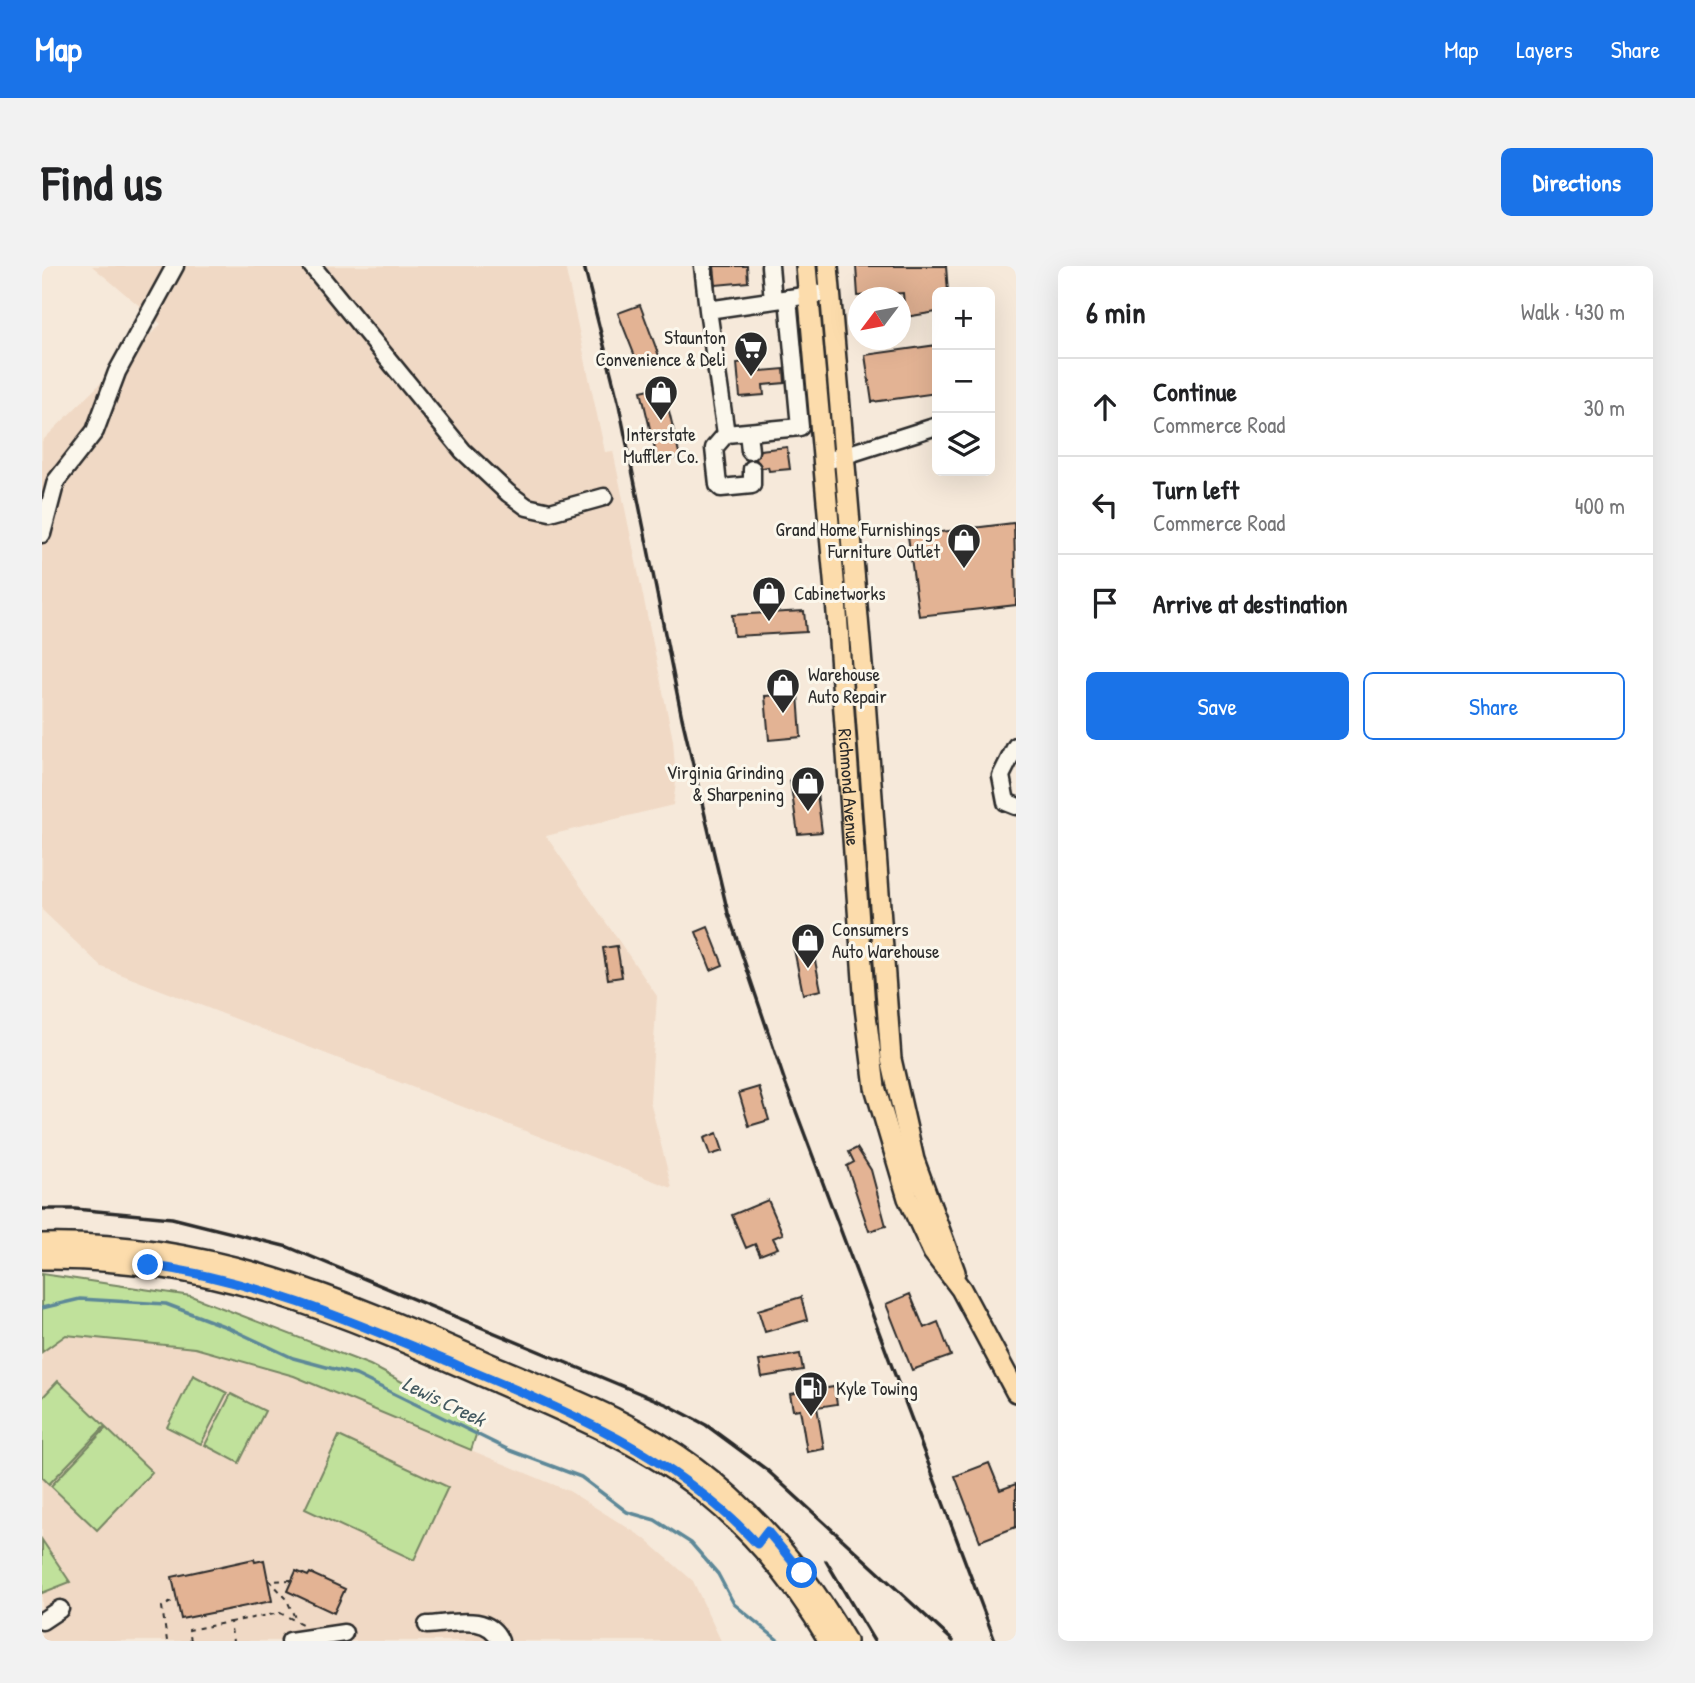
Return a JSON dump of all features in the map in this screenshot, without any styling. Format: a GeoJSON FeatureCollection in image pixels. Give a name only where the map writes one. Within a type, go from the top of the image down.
{"type":"FeatureCollection","features":[{"type":"Feature","properties":{"kind":"main road","name":"Richmond Avenue"},"geometry":{"type":"LineString","coordinates":[[806,266],[871,1062],[881,1113],[908,1198],[933,1252],[961,1289]]}},
{"type":"Feature","properties":{"kind":"main road","name":"Richmond Avenue"},"geometry":{"type":"LineString","coordinates":[[828,266],[891,1059],[914,1160],[961,1289],[1016,1392]]}},
{"type":"Feature","properties":{"kind":"main road"},"geometry":{"type":"LineString","coordinates":[[42,1244],[114,1246],[184,1255],[302,1285],[470,1354],[693,1465],[810,1584],[846,1641]]}},
{"type":"Feature","properties":{"kind":"main road"},"geometry":{"type":"LineString","coordinates":[[42,1259],[148,1265],[262,1288],[344,1316],[628,1433]]}},
{"type":"Feature","properties":{"kind":"main road"},"geometry":{"type":"LineString","coordinates":[[762,1537],[829,1641]]}},
{"type":"Feature","properties":{"kind":"street"},"geometry":{"type":"LineString","coordinates":[[42,534],[56,481],[95,431],[117,372],[176,266]]}},
{"type":"Feature","properties":{"kind":"street"},"geometry":{"type":"LineString","coordinates":[[312,266],[463,450],[508,494],[527,507],[545,512],[565,510],[604,497]]}},
{"type":"Feature","properties":{"kind":"street"},"geometry":{"type":"LineString","coordinates":[[703,266],[726,434]]}},
{"type":"Feature","properties":{"kind":"street"},"geometry":{"type":"LineString","coordinates":[[770,266],[781,299],[800,427]]}},
{"type":"Feature","properties":{"kind":"street"},"geometry":{"type":"LineString","coordinates":[[708,310],[808,293],[830,292]]}},
{"type":"Feature","properties":{"kind":"street"},"geometry":{"type":"LineString","coordinates":[[752,469],[752,485],[721,488],[718,485],[714,448],[726,434],[800,427],[821,434]]}},
{"type":"Feature","properties":{"kind":"street"},"geometry":{"type":"LineString","coordinates":[[824,462],[932,428]]}},
{"type":"Feature","properties":{"kind":"street"},"geometry":{"type":"LineString","coordinates":[[748,432],[750,452]]}},
{"type":"Feature","properties":{"kind":"street"},"geometry":{"type":"LineString","coordinates":[[1016,746],[1001,776],[1006,802],[1016,806]]}},
{"type":"Feature","properties":{"kind":"street"},"geometry":{"type":"LineString","coordinates":[[871,1062],[891,1059]]}},
{"type":"Feature","properties":{"kind":"street"},"geometry":{"type":"LineString","coordinates":[[42,1621],[60,1609]]}},
{"type":"Feature","properties":{"kind":"street"},"geometry":{"type":"LineString","coordinates":[[427,1625],[479,1622],[489,1626],[500,1641]]}},
{"type":"Feature","properties":{"kind":"street"},"geometry":{"type":"LineString","coordinates":[[290,1641],[344,1633]]}},
{"type":"Feature","properties":{"kind":"path"},"geometry":{"type":"LineString","coordinates":[[290,1580],[270,1581],[286,1598],[296,1621]]}},
{"type":"Feature","properties":{"kind":"path"},"geometry":{"type":"LineString","coordinates":[[167,1641],[162,1607],[175,1600]]}},
{"type":"Feature","properties":{"kind":"path"},"geometry":{"type":"LineString","coordinates":[[191,1641],[189,1630],[280,1613],[307,1626]]}},
{"type":"Feature","properties":{"kind":"path"},"geometry":{"type":"LineString","coordinates":[[230,1622],[233,1641]]}},
{"type":"Feature","properties":{"kind":"shaded area"},"geometry":{"type":"Polygon","coordinates":[[[92,266],[565,266],[605,452],[613,451],[673,740],[676,782],[673,805],[546,836],[657,996],[650,1101],[672,1188],[102,967],[42,910],[42,441],[161,324],[92,266]]]}},
{"type":"Feature","properties":{"kind":"shaded area"},"geometry":{"type":"Polygon","coordinates":[[[66,1335],[195,1348],[294,1376],[569,1491],[644,1538],[693,1581],[721,1641],[42,1641],[42,1352],[66,1335]]]}},
{"type":"Feature","properties":{"kind":"green space"},"geometry":{"type":"Polygon","coordinates":[[[42,1274],[191,1296],[370,1365],[480,1423],[471,1450],[294,1376],[195,1348],[66,1335],[42,1352],[42,1274]]]}},
{"type":"Feature","properties":{"kind":"green space"},"geometry":{"type":"Polygon","coordinates":[[[193,1375],[227,1393],[201,1444],[167,1427],[193,1375]]]}},
{"type":"Feature","properties":{"kind":"green space"},"geometry":{"type":"Polygon","coordinates":[[[58,1381],[105,1426],[49,1484],[42,1477],[42,1398],[58,1381]]]}},
{"type":"Feature","properties":{"kind":"green space"},"geometry":{"type":"Polygon","coordinates":[[[231,1394],[265,1411],[239,1463],[205,1445],[231,1394]]]}},
{"type":"Feature","properties":{"kind":"green space"},"geometry":{"type":"Polygon","coordinates":[[[106,1428],[152,1472],[97,1530],[51,1486],[106,1428]]]}},
{"type":"Feature","properties":{"kind":"green space"},"geometry":{"type":"Polygon","coordinates":[[[339,1436],[448,1487],[414,1560],[305,1509],[339,1436]]]}},
{"type":"Feature","properties":{"kind":"green space"},"geometry":{"type":"Polygon","coordinates":[[[42,1540],[70,1582],[42,1593],[42,1540]]]}},
{"type":"Feature","properties":{"kind":"building"},"geometry":{"type":"Polygon","coordinates":[[[714,266],[747,266],[748,282],[716,285],[714,266]]]}},
{"type":"Feature","properties":{"kind":"building"},"geometry":{"type":"Polygon","coordinates":[[[856,266],[946,266],[948,287],[932,287],[932,313],[911,316],[911,287],[857,287],[856,266]]]}},
{"type":"Feature","properties":{"kind":"building"},"geometry":{"type":"Polygon","coordinates":[[[640,305],[659,356],[638,364],[618,313],[640,305]]]}},
{"type":"Feature","properties":{"kind":"building"},"geometry":{"type":"Polygon","coordinates":[[[932,346],[932,394],[872,402],[865,355],[932,346]]]}},
{"type":"Feature","properties":{"kind":"building"},"geometry":{"type":"Polygon","coordinates":[[[761,360],[762,371],[784,369],[785,383],[763,385],[764,395],[740,397],[737,363],[761,360]]]}},
{"type":"Feature","properties":{"kind":"building"},"geometry":{"type":"Polygon","coordinates":[[[663,386],[680,457],[658,462],[641,391],[663,386]]]}},
{"type":"Feature","properties":{"kind":"building"},"geometry":{"type":"Polygon","coordinates":[[[787,447],[790,469],[769,471],[768,467],[762,468],[756,459],[760,450],[787,447]]]}},
{"type":"Feature","properties":{"kind":"building","name":"Grand Home Furnishings Furniture Outlet"},"geometry":{"type":"Polygon","coordinates":[[[1014,523],[1016,605],[919,616],[908,536],[1014,523]]]}},
{"type":"Feature","properties":{"kind":"building","name":"Cabinetworks"},"geometry":{"type":"Polygon","coordinates":[[[804,611],[806,632],[734,636],[732,615],[804,611]]]}},
{"type":"Feature","properties":{"kind":"building"},"geometry":{"type":"Polygon","coordinates":[[[798,694],[801,737],[769,740],[765,696],[798,694]]]}},
{"type":"Feature","properties":{"kind":"building","name":"Virginia Grinding & Sharpening"},"geometry":{"type":"Polygon","coordinates":[[[801,779],[803,794],[817,793],[822,832],[798,834],[790,780],[801,779]]]}},
{"type":"Feature","properties":{"kind":"building"},"geometry":{"type":"Polygon","coordinates":[[[708,927],[723,965],[711,970],[696,932],[708,927]]]}},
{"type":"Feature","properties":{"kind":"building"},"geometry":{"type":"Polygon","coordinates":[[[617,946],[622,977],[608,979],[603,948],[617,946]]]}},
{"type":"Feature","properties":{"kind":"building","name":"Consumers Auto Warehouse"},"geometry":{"type":"Polygon","coordinates":[[[812,946],[821,990],[803,994],[794,949],[812,946]]]}},
{"type":"Feature","properties":{"kind":"building"},"geometry":{"type":"Polygon","coordinates":[[[759,1087],[769,1120],[749,1126],[739,1093],[759,1087]]]}},
{"type":"Feature","properties":{"kind":"building"},"geometry":{"type":"Polygon","coordinates":[[[717,1133],[723,1151],[710,1155],[704,1138],[717,1133]]]}},
{"type":"Feature","properties":{"kind":"building"},"geometry":{"type":"Polygon","coordinates":[[[857,1148],[871,1170],[886,1226],[869,1231],[847,1166],[854,1162],[849,1152],[857,1148]]]}},
{"type":"Feature","properties":{"kind":"building"},"geometry":{"type":"Polygon","coordinates":[[[768,1200],[783,1234],[773,1238],[778,1248],[760,1255],[755,1244],[746,1248],[732,1215],[768,1200]]]}},
{"type":"Feature","properties":{"kind":"building"},"geometry":{"type":"Polygon","coordinates":[[[910,1294],[924,1328],[938,1322],[951,1356],[912,1370],[886,1304],[910,1294]]]}},
{"type":"Feature","properties":{"kind":"building"},"geometry":{"type":"Polygon","coordinates":[[[801,1297],[807,1320],[765,1332],[758,1310],[801,1297]]]}},
{"type":"Feature","properties":{"kind":"building"},"geometry":{"type":"Polygon","coordinates":[[[800,1354],[803,1370],[762,1377],[759,1361],[800,1354]]]}},
{"type":"Feature","properties":{"kind":"building"},"geometry":{"type":"Polygon","coordinates":[[[834,1387],[837,1404],[817,1407],[824,1449],[807,1452],[800,1409],[793,1410],[790,1394],[834,1387]]]}},
{"type":"Feature","properties":{"kind":"building"},"geometry":{"type":"Polygon","coordinates":[[[989,1463],[1000,1490],[1016,1484],[1016,1527],[980,1541],[955,1476],[989,1463]]]}},
{"type":"Feature","properties":{"kind":"building"},"geometry":{"type":"Polygon","coordinates":[[[254,1559],[255,1562],[264,1560],[272,1601],[181,1619],[172,1577],[254,1559]]]}},
{"type":"Feature","properties":{"kind":"building"},"geometry":{"type":"Polygon","coordinates":[[[296,1571],[308,1576],[310,1573],[345,1589],[334,1613],[287,1591],[296,1571]]]}},
{"type":"Feature","properties":{"kind":"waterway","name":"Lewis Creek"},"geometry":{"type":"LineString","coordinates":[[42,1308],[80,1299],[166,1304],[229,1328],[293,1358],[356,1375],[509,1450],[581,1477],[627,1512],[655,1520],[691,1543],[718,1574],[734,1604],[779,1641]]}},
{"type":"Feature","properties":{"kind":"railway"},"geometry":{"type":"LineString","coordinates":[[584,266],[619,405],[682,718],[728,913],[785,1082],[995,1641]]}},
{"type":"Feature","properties":{"kind":"railway"},"geometry":{"type":"LineString","coordinates":[[42,1209],[75,1209],[172,1218],[288,1247],[668,1405],[706,1425],[767,1470],[953,1641]]}},
{"type":"Feature","properties":{"kind":"railway"},"geometry":{"type":"LineString","coordinates":[[826,1561],[874,1641]]}},
{"type":"Feature","properties":{"kind":"place","name":"Staunton Convenience & Deli"},"geometry":{"type":"Point","coordinates":[751,378]}},
{"type":"Feature","properties":{"kind":"place","name":"Interstate Muffler Co."},"geometry":{"type":"Point","coordinates":[661,422]}},
{"type":"Feature","properties":{"kind":"place","name":"Grand Home Furnishings Furniture Outlet"},"geometry":{"type":"Point","coordinates":[964,570]}},
{"type":"Feature","properties":{"kind":"place","name":"Cabinetworks"},"geometry":{"type":"Point","coordinates":[769,623]}},
{"type":"Feature","properties":{"kind":"place","name":"Warehouse Auto Repair"},"geometry":{"type":"Point","coordinates":[783,715]}},
{"type":"Feature","properties":{"kind":"place","name":"Virginia Grinding & Sharpening"},"geometry":{"type":"Point","coordinates":[808,813]}},
{"type":"Feature","properties":{"kind":"place","name":"Consumers Auto Warehouse"},"geometry":{"type":"Point","coordinates":[808,970]}},
{"type":"Feature","properties":{"kind":"place","name":"Kyle Towing"},"geometry":{"type":"Point","coordinates":[811,1418]}},
{"type":"Feature","properties":{"kind":"route"},"geometry":{"type":"LineString","coordinates":[[148,1265],[232,1280],[292,1297],[344,1316],[604,1430],[656,1460],[703,1492],[725,1510],[757,1544],[767,1531],[802,1573]]}}]}
